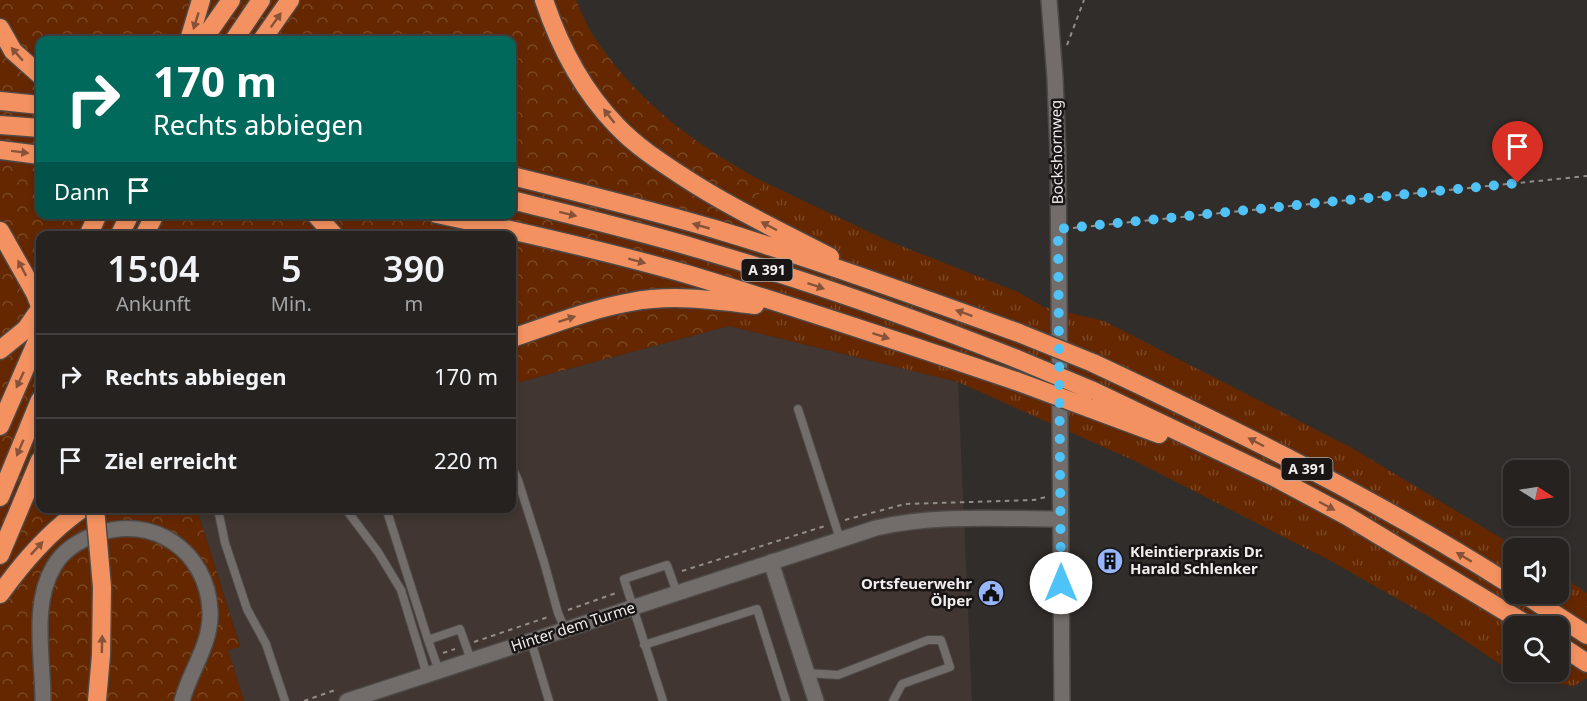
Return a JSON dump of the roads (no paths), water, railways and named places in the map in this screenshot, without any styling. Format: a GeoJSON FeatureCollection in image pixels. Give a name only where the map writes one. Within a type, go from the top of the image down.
{"type":"FeatureCollection","features":[{"type":"Feature","properties":{"kind":"highway"},"geometry":{"type":"LineString","coordinates":[[190,36],[201,0]]}},
{"type":"Feature","properties":{"kind":"highway"},"geometry":{"type":"LineString","coordinates":[[206,36],[231,0]]}},
{"type":"Feature","properties":{"kind":"highway"},"geometry":{"type":"LineString","coordinates":[[237,36],[261,0]]}},
{"type":"Feature","properties":{"kind":"highway"},"geometry":{"type":"LineString","coordinates":[[265,36],[290,0]]}},
{"type":"Feature","properties":{"kind":"highway"},"geometry":{"type":"LineString","coordinates":[[544,0],[553,28],[581,77],[616,125],[636,143],[711,195],[877,282]]}},
{"type":"Feature","properties":{"kind":"highway"},"geometry":{"type":"LineString","coordinates":[[0,28],[13,51],[36,71]]}},
{"type":"Feature","properties":{"kind":"highway"},"geometry":{"type":"LineString","coordinates":[[0,101],[36,105]]}},
{"type":"Feature","properties":{"kind":"highway"},"geometry":{"type":"LineString","coordinates":[[0,125],[36,128]]}},
{"type":"Feature","properties":{"kind":"highway"},"geometry":{"type":"LineString","coordinates":[[0,150],[36,154]]}},
{"type":"Feature","properties":{"kind":"highway","name":"A 391"},"geometry":{"type":"LineString","coordinates":[[516,177],[680,219],[877,282],[1019,333],[1093,363],[1208,417],[1353,494],[1503,580]]}},
{"type":"Feature","properties":{"kind":"highway","name":"A 391"},"geometry":{"type":"LineString","coordinates":[[516,201],[702,250],[808,283],[1017,359],[1090,399],[1276,478],[1347,516],[1513,616]]}},
{"type":"Feature","properties":{"kind":"highway"},"geometry":{"type":"LineString","coordinates":[[320,219],[330,231]]}},
{"type":"Feature","properties":{"kind":"highway"},"geometry":{"type":"LineString","coordinates":[[460,219],[545,237],[688,275],[825,317],[1016,381],[1090,399]]}},
{"type":"Feature","properties":{"kind":"highway"},"geometry":{"type":"LineString","coordinates":[[0,231],[36,297]]}},
{"type":"Feature","properties":{"kind":"highway"},"geometry":{"type":"LineString","coordinates":[[516,337],[596,310],[632,301],[668,298],[719,300],[771,306],[825,317]]}},
{"type":"Feature","properties":{"kind":"highway"},"geometry":{"type":"LineString","coordinates":[[0,350],[26,329],[36,313]]}},
{"type":"Feature","properties":{"kind":"highway"},"geometry":{"type":"LineString","coordinates":[[0,426],[36,343]]}},
{"type":"Feature","properties":{"kind":"highway"},"geometry":{"type":"LineString","coordinates":[[0,497],[36,410]]}},
{"type":"Feature","properties":{"kind":"highway"},"geometry":{"type":"LineString","coordinates":[[0,555],[36,470]]}},
{"type":"Feature","properties":{"kind":"highway"},"geometry":{"type":"LineString","coordinates":[[0,594],[47,537],[76,513]]}},
{"type":"Feature","properties":{"kind":"highway"},"geometry":{"type":"LineString","coordinates":[[95,513],[102,587],[102,655],[97,701]]}},
{"type":"Feature","properties":{"kind":"highway"},"geometry":{"type":"LineString","coordinates":[[1539,604],[1587,635]]}},
{"type":"Feature","properties":{"kind":"highway"},"geometry":{"type":"LineString","coordinates":[[1569,651],[1587,663]]}},
{"type":"Feature","properties":{"kind":"street","name":"Bockshornweg"},"geometry":{"type":"LineString","coordinates":[[1049,0],[1056,100],[1062,701]]}},
{"type":"Feature","properties":{"kind":"street","name":"Hinter dem Turme"},"geometry":{"type":"LineString","coordinates":[[347,701],[377,696],[471,660],[876,528],[920,520],[1060,519]]}},
{"type":"Feature","properties":{"kind":"street"},"geometry":{"type":"LineString","coordinates":[[43,701],[40,630],[42,605],[46,585],[54,566],[67,550],[82,540],[112,529],[126,527],[141,528],[157,533],[175,543],[191,558],[202,574],[208,591],[211,612],[208,631],[182,701]]}},
{"type":"Feature","properties":{"kind":"street"},"geometry":{"type":"LineString","coordinates":[[771,562],[817,700]]}},
{"type":"Feature","properties":{"kind":"lane"},"geometry":{"type":"LineString","coordinates":[[798,409],[840,539]]}},
{"type":"Feature","properties":{"kind":"lane"},"geometry":{"type":"LineString","coordinates":[[516,476],[565,629]]}},
{"type":"Feature","properties":{"kind":"lane"},"geometry":{"type":"LineString","coordinates":[[219,513],[225,543],[243,598],[266,644],[285,701]]}},
{"type":"Feature","properties":{"kind":"lane"},"geometry":{"type":"LineString","coordinates":[[349,513],[378,552],[401,590],[433,673]]}},
{"type":"Feature","properties":{"kind":"lane"},"geometry":{"type":"LineString","coordinates":[[388,513],[428,640],[433,673]]}},
{"type":"Feature","properties":{"kind":"lane"},"geometry":{"type":"LineString","coordinates":[[663,701],[624,579],[667,565],[677,593]]}},
{"type":"Feature","properties":{"kind":"lane"},"geometry":{"type":"LineString","coordinates":[[644,645],[757,609],[786,701]]}},
{"type":"Feature","properties":{"kind":"lane"},"geometry":{"type":"LineString","coordinates":[[428,640],[460,629],[471,660]]}},
{"type":"Feature","properties":{"kind":"lane"},"geometry":{"type":"LineString","coordinates":[[807,673],[838,675],[928,640],[941,640],[950,667],[902,684],[893,701]]}},
{"type":"Feature","properties":{"kind":"lane"},"geometry":{"type":"LineString","coordinates":[[531,641],[549,701]]}},
{"type":"Feature","properties":{"kind":"place","name":"Kleintierpraxis Dr. Harald Schlenker"},"geometry":{"type":"Point","coordinates":[1110,561]}},
{"type":"Feature","properties":{"kind":"place","name":"Ortsfeuerwehr Ölper"},"geometry":{"type":"Point","coordinates":[991,593]}}]}
